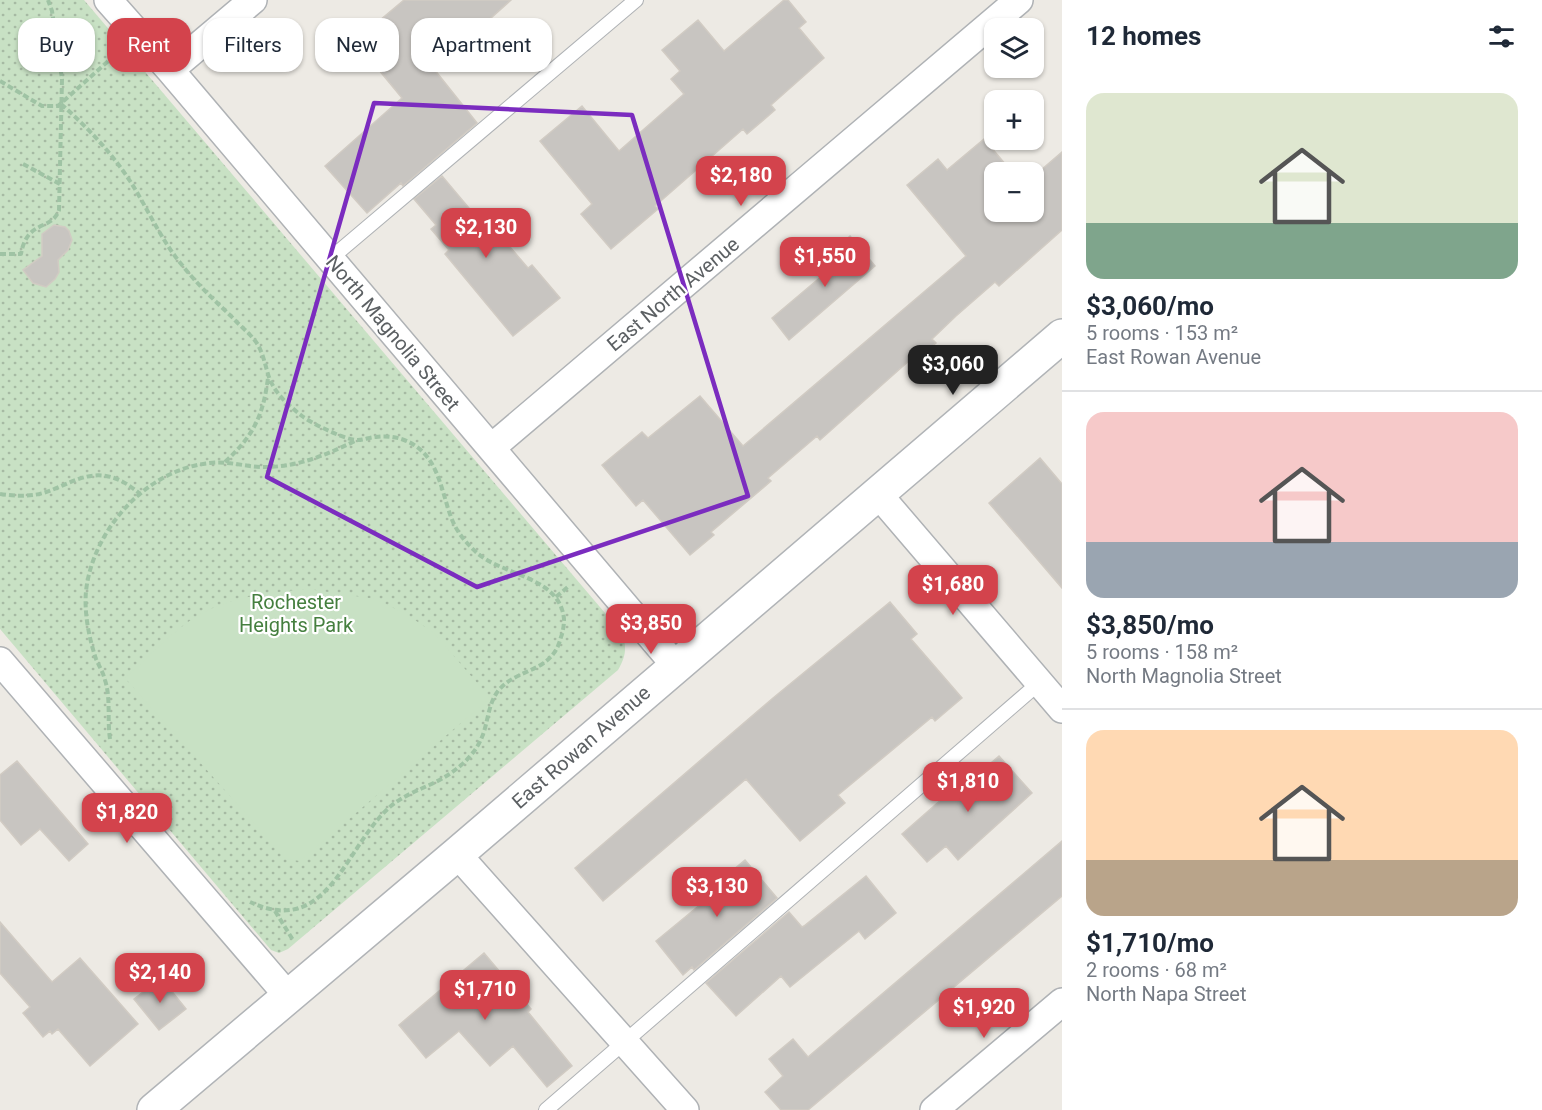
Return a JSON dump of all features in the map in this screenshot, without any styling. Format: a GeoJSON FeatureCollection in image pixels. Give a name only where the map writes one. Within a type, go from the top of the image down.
{"type":"FeatureCollection","features":[{"type":"Feature","properties":{"kind":"street","name":"North Magnolia Street"},"geometry":{"type":"LineString","coordinates":[[108,0],[124,18]]}},
{"type":"Feature","properties":{"kind":"street"},"geometry":{"type":"LineString","coordinates":[[191,52],[253,0]]}},
{"type":"Feature","properties":{"kind":"street","name":"East North Avenue"},"geometry":{"type":"LineString","coordinates":[[491,448],[1019,0]]}},
{"type":"Feature","properties":{"kind":"street","name":"North Magnolia Street"},"geometry":{"type":"LineString","coordinates":[[172,72],[676,666]]}},
{"type":"Feature","properties":{"kind":"street","name":"East Rowan Avenue"},"geometry":{"type":"LineString","coordinates":[[154,1110],[1062,336]]}},
{"type":"Feature","properties":{"kind":"street"},"geometry":{"type":"LineString","coordinates":[[878,494],[1062,709]]}},
{"type":"Feature","properties":{"kind":"street"},"geometry":{"type":"LineString","coordinates":[[0,661],[289,997]]}},
{"type":"Feature","properties":{"kind":"street"},"geometry":{"type":"LineString","coordinates":[[457,854],[685,1110]]}},
{"type":"Feature","properties":{"kind":"street"},"geometry":{"type":"LineString","coordinates":[[934,1110],[1062,1002]]}},
{"type":"Feature","properties":{"kind":"lane"},"geometry":{"type":"LineString","coordinates":[[330,260],[636,0]]}},
{"type":"Feature","properties":{"kind":"lane"},"geometry":{"type":"LineString","coordinates":[[546,1110],[1039,683]]}},
{"type":"Feature","properties":{"kind":"path"},"geometry":{"type":"LineString","coordinates":[[0,254],[21,254],[26,238],[32,231],[56,218],[59,210],[62,79],[52,11],[48,0]]}},
{"type":"Feature","properties":{"kind":"path"},"geometry":{"type":"LineString","coordinates":[[0,81],[42,106],[50,107],[61,104],[107,63]]}},
{"type":"Feature","properties":{"kind":"path"},"geometry":{"type":"LineString","coordinates":[[61,104],[98,140],[123,172],[179,262],[258,346],[268,377],[284,402],[321,428],[355,441]]}},
{"type":"Feature","properties":{"kind":"path"},"geometry":{"type":"LineString","coordinates":[[23,164],[60,184]]}},
{"type":"Feature","properties":{"kind":"path"},"geometry":{"type":"LineString","coordinates":[[225,462],[252,433],[265,402],[268,377]]}},
{"type":"Feature","properties":{"kind":"path"},"geometry":{"type":"LineString","coordinates":[[111,743],[109,696],[90,638],[86,591],[97,552],[111,526],[126,506],[159,480],[184,470],[207,463],[225,462],[281,467],[319,458],[355,441],[377,436],[392,436],[417,447],[436,470],[452,520],[467,543],[491,563],[546,588],[555,597],[561,607],[564,620],[559,646],[542,666],[516,678],[498,692],[482,738],[471,755],[456,770],[390,806],[366,834],[338,878],[322,896],[302,907],[286,911],[275,910],[245,900]]}},
{"type":"Feature","properties":{"kind":"path"},"geometry":{"type":"LineString","coordinates":[[0,494],[25,496],[42,493],[81,478],[96,475],[122,481],[140,493]]}},
{"type":"Feature","properties":{"kind":"path"},"geometry":{"type":"LineString","coordinates":[[555,597],[573,582]]}},
{"type":"Feature","properties":{"kind":"path"},"geometry":{"type":"LineString","coordinates":[[275,910],[293,940]]}},
{"type":"Feature","properties":{"kind":"highlighted area"},"geometry":{"type":"Polygon","coordinates":[[[374,103],[632,115],[748,496],[477,587],[267,477],[374,103]]]}},
{"type":"Feature","properties":{"kind":"green space","name":"Rochester Heights Park"},"geometry":{"type":"Polygon","coordinates":[[[0,0],[84,0],[107,27],[107,72],[145,72],[622,633],[625,652],[618,670],[288,949],[279,953],[271,950],[0,629],[0,0]]]}},
{"type":"Feature","properties":{"kind":"green space"},"geometry":{"type":"Polygon","coordinates":[[[308,589],[375,599],[406,614],[434,633],[490,698],[300,861],[286,859],[125,678],[188,622],[216,607],[246,598],[308,589]]]}},
{"type":"Feature","properties":{"kind":"building"},"geometry":{"type":"Polygon","coordinates":[[[404,0],[511,0],[491,18],[411,18],[411,72],[436,72],[477,123],[403,186],[401,183],[367,213],[325,166],[402,98],[381,72],[399,72],[399,18],[382,18],[404,0]]]}},
{"type":"Feature","properties":{"kind":"building"},"geometry":{"type":"Polygon","coordinates":[[[784,0],[788,0],[806,22],[799,28],[824,58],[771,105],[775,110],[747,134],[743,129],[655,206],[658,209],[611,249],[581,214],[592,204],[540,141],[582,106],[619,151],[684,94],[671,79],[680,71],[662,50],[698,20],[724,51],[784,0]]]}},
{"type":"Feature","properties":{"kind":"building"},"geometry":{"type":"Polygon","coordinates":[[[984,139],[984,150],[993,150],[1004,162],[984,162],[984,222],[1044,222],[1044,167],[1062,152],[1062,230],[999,286],[995,282],[956,316],[932,339],[936,343],[914,362],[911,359],[820,440],[817,436],[768,478],[771,481],[711,532],[714,535],[690,555],[643,500],[636,506],[602,465],[642,432],[648,438],[700,396],[743,446],[945,274],[966,256],[907,185],[938,159],[947,170],[984,139]]]}},
{"type":"Feature","properties":{"kind":"building"},"geometry":{"type":"Polygon","coordinates":[[[442,176],[474,214],[479,211],[528,268],[532,265],[560,298],[513,336],[445,254],[449,250],[431,229],[436,225],[414,199],[442,176]]]}},
{"type":"Feature","properties":{"kind":"building"},"geometry":{"type":"Polygon","coordinates":[[[54,225],[65,227],[72,240],[68,250],[58,260],[59,272],[46,287],[33,283],[23,270],[42,256],[42,234],[54,225]]]}},
{"type":"Feature","properties":{"kind":"building"},"geometry":{"type":"Polygon","coordinates":[[[850,236],[875,266],[789,340],[772,318],[829,270],[822,261],[850,236]]]}},
{"type":"Feature","properties":{"kind":"building"},"geometry":{"type":"Polygon","coordinates":[[[1040,458],[1062,484],[1062,588],[989,503],[1040,458]]]}},
{"type":"Feature","properties":{"kind":"building"},"geometry":{"type":"Polygon","coordinates":[[[890,602],[917,634],[911,639],[962,698],[935,721],[932,717],[838,795],[845,803],[800,841],[746,779],[603,901],[575,868],[773,698],[890,602]]]}},
{"type":"Feature","properties":{"kind":"building"},"geometry":{"type":"Polygon","coordinates":[[[999,756],[1032,793],[958,860],[946,846],[927,862],[902,834],[951,791],[954,795],[999,756]]]}},
{"type":"Feature","properties":{"kind":"building"},"geometry":{"type":"Polygon","coordinates":[[[17,761],[88,844],[69,861],[40,829],[21,845],[0,820],[0,775],[17,761]]]}},
{"type":"Feature","properties":{"kind":"building"},"geometry":{"type":"Polygon","coordinates":[[[1062,841],[1062,896],[808,1110],[781,1110],[765,1092],[783,1076],[769,1059],[793,1039],[808,1057],[1062,841]]]}},
{"type":"Feature","properties":{"kind":"building"},"geometry":{"type":"Polygon","coordinates":[[[745,860],[777,898],[694,970],[692,967],[683,975],[656,941],[707,899],[703,895],[745,860]]]}},
{"type":"Feature","properties":{"kind":"building"},"geometry":{"type":"Polygon","coordinates":[[[866,876],[896,913],[865,939],[859,931],[790,987],[781,976],[736,1016],[706,983],[789,912],[802,927],[866,876]]]}},
{"type":"Feature","properties":{"kind":"building"},"geometry":{"type":"Polygon","coordinates":[[[0,922],[52,982],[80,958],[138,1024],[90,1066],[58,1029],[52,1034],[50,1031],[43,1037],[23,1013],[30,1007],[0,973],[0,922]]]}},
{"type":"Feature","properties":{"kind":"building"},"geometry":{"type":"Polygon","coordinates":[[[484,953],[531,1009],[528,1012],[572,1066],[547,1087],[513,1046],[490,1066],[459,1031],[426,1058],[399,1025],[484,953]]]}},
{"type":"Feature","properties":{"kind":"building"},"geometry":{"type":"Polygon","coordinates":[[[161,978],[186,1009],[159,1030],[134,999],[161,978]]]}}]}
